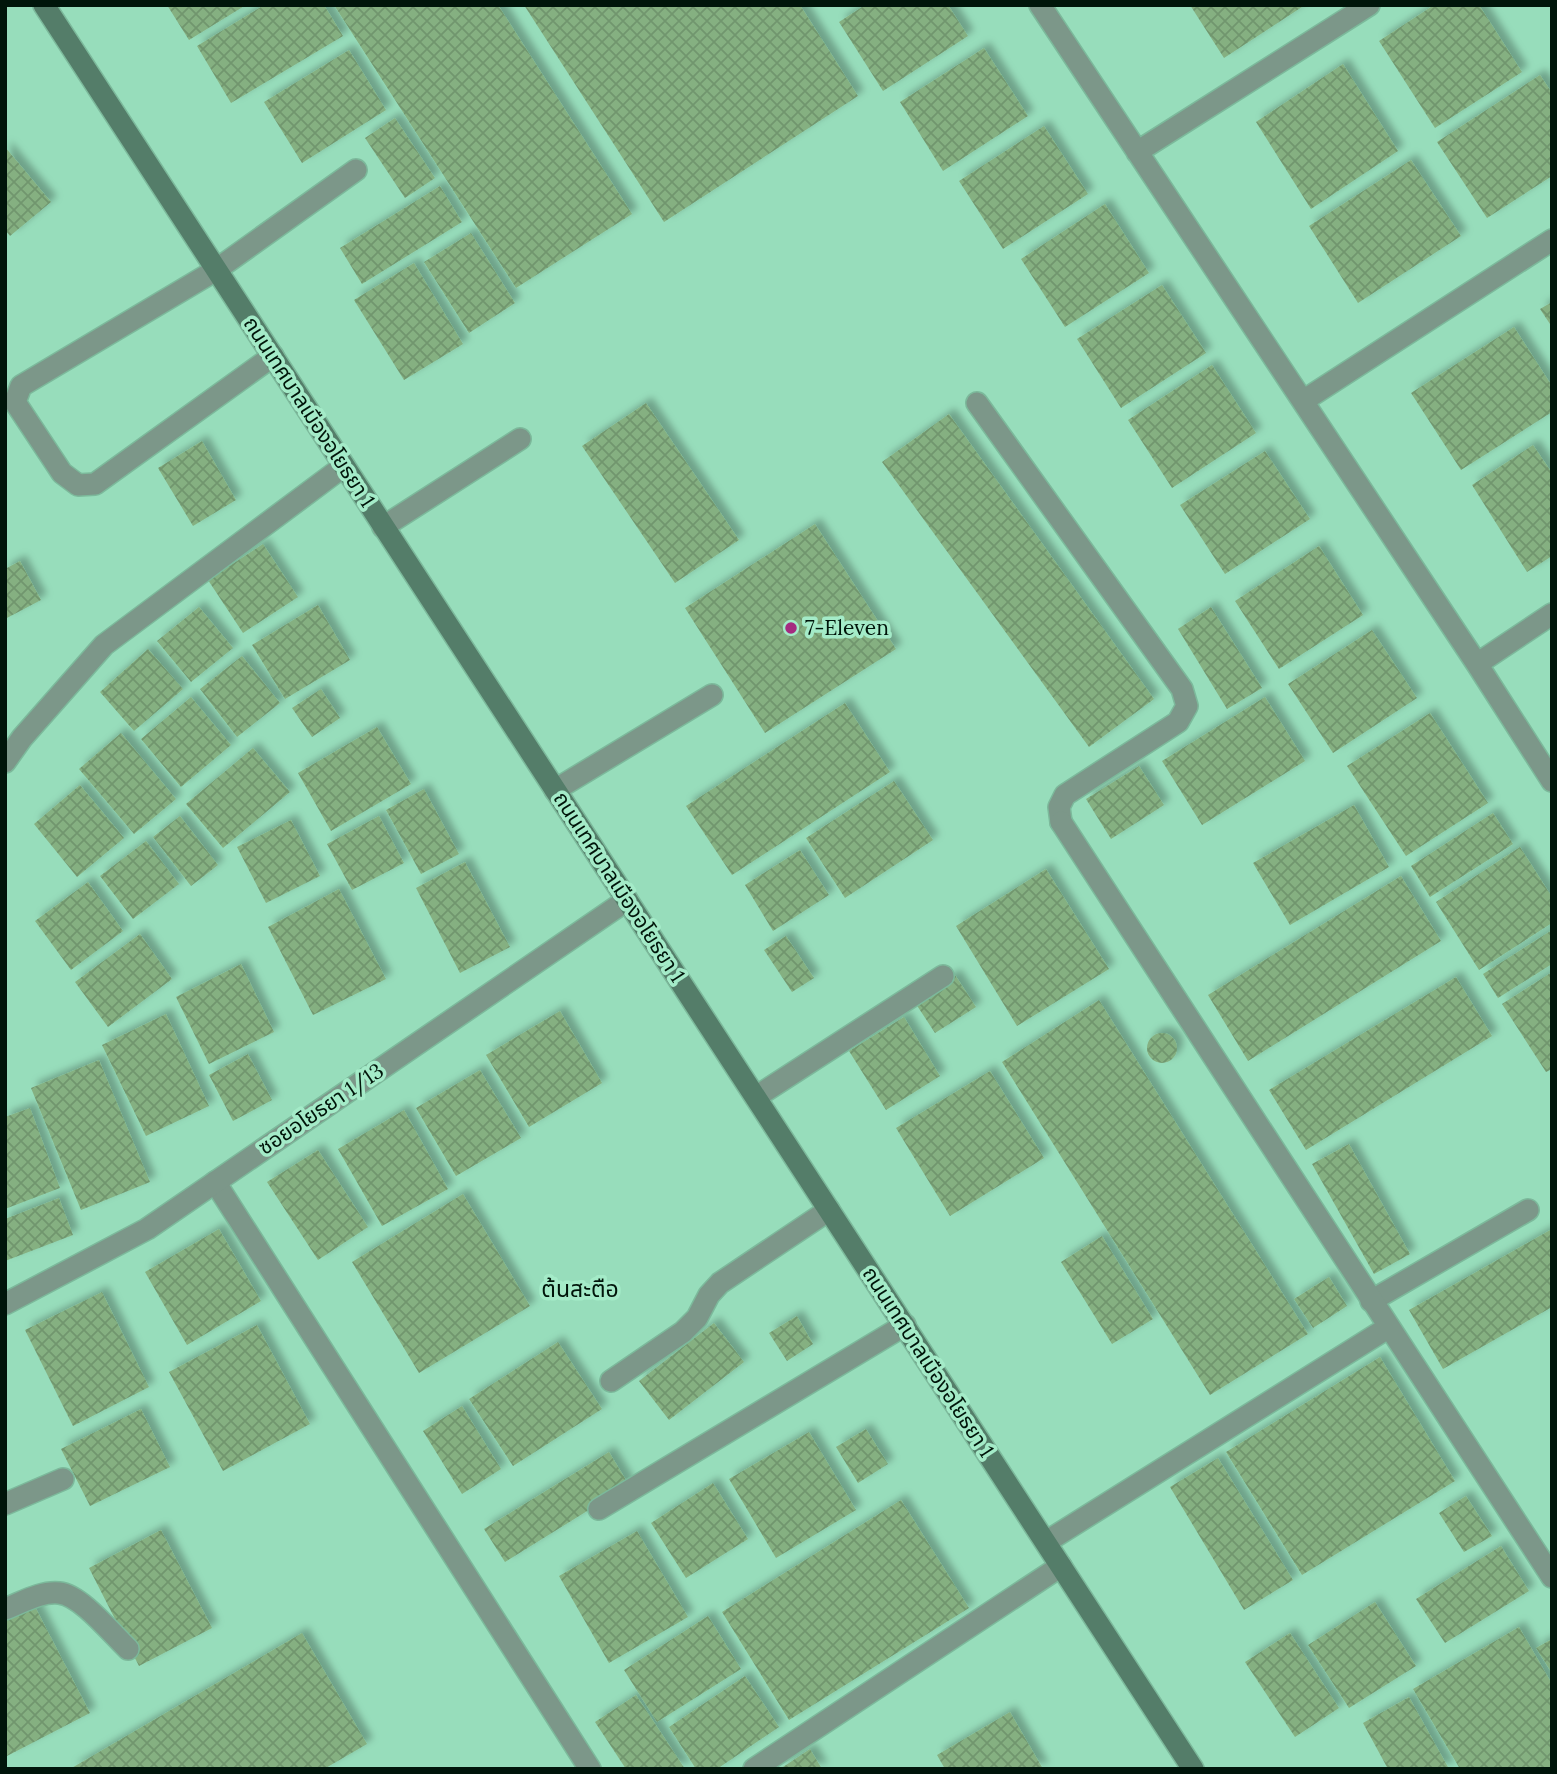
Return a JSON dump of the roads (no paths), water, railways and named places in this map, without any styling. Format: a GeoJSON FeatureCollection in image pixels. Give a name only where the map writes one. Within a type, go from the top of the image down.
{"type":"FeatureCollection","features":[{"type":"Feature","properties":{"kind":"main road","name":"ถนนเทศบาลเมืองอโยธยา 1"},"geometry":{"type":"LineString","coordinates":[[44,5],[1193,1769]]}},
{"type":"Feature","properties":{"kind":"street"},"geometry":{"type":"LineString","coordinates":[[1040,5],[1477,664],[1552,782]]}},
{"type":"Feature","properties":{"kind":"street"},"geometry":{"type":"LineString","coordinates":[[1137,152],[1369,5]]}},
{"type":"Feature","properties":{"kind":"street"},"geometry":{"type":"LineString","coordinates":[[273,356],[95,484],[78,485],[62,473],[15,402],[21,386],[216,270],[356,170]]}},
{"type":"Feature","properties":{"kind":"street"},"geometry":{"type":"LineString","coordinates":[[1303,401],[1552,240]]}},
{"type":"Feature","properties":{"kind":"street"},"geometry":{"type":"LineString","coordinates":[[976,403],[1182,688],[1187,706],[1178,722],[1065,795],[1059,807],[1061,822],[1552,1577]]}},
{"type":"Feature","properties":{"kind":"street"},"geometry":{"type":"LineString","coordinates":[[383,527],[520,439]]}},
{"type":"Feature","properties":{"kind":"street"},"geometry":{"type":"LineString","coordinates":[[5,762],[22,738],[104,645],[344,466]]}},
{"type":"Feature","properties":{"kind":"street"},"geometry":{"type":"LineString","coordinates":[[1477,664],[1552,614]]}},
{"type":"Feature","properties":{"kind":"street"},"geometry":{"type":"LineString","coordinates":[[555,790],[712,695]]}},
{"type":"Feature","properties":{"kind":"street","name":"ซอยอโยธยา 1/13"},"geometry":{"type":"LineString","coordinates":[[5,1304],[147,1229],[627,900]]}},
{"type":"Feature","properties":{"kind":"street"},"geometry":{"type":"LineString","coordinates":[[756,1097],[943,976]]}},
{"type":"Feature","properties":{"kind":"street"},"geometry":{"type":"LineString","coordinates":[[215,1182],[590,1769]]}},
{"type":"Feature","properties":{"kind":"street"},"geometry":{"type":"LineString","coordinates":[[611,1381],[682,1332],[697,1318],[709,1295],[720,1283],[829,1210]]}},
{"type":"Feature","properties":{"kind":"street"},"geometry":{"type":"LineString","coordinates":[[1371,1301],[1528,1210]]}},
{"type":"Feature","properties":{"kind":"street"},"geometry":{"type":"LineString","coordinates":[[599,1509],[905,1325]]}},
{"type":"Feature","properties":{"kind":"street"},"geometry":{"type":"LineString","coordinates":[[1045,1542],[1389,1327]]}},
{"type":"Feature","properties":{"kind":"street"},"geometry":{"type":"LineString","coordinates":[[5,1504],[63,1479]]}},
{"type":"Feature","properties":{"kind":"street"},"geometry":{"type":"LineString","coordinates":[[754,1769],[1061,1566]]}},
{"type":"Feature","properties":{"kind":"street"},"geometry":{"type":"LineString","coordinates":[[5,1609],[45,1594],[60,1593],[77,1599],[128,1649]]}},
{"type":"Feature","properties":{"kind":"place","name":"7-Eleven"},"geometry":{"type":"Point","coordinates":[791,628]}},
{"type":"Feature","properties":{"kind":"district","name":"ต้นสะตือ"},"geometry":{"type":"Point","coordinates":[580,1289]}}]}
